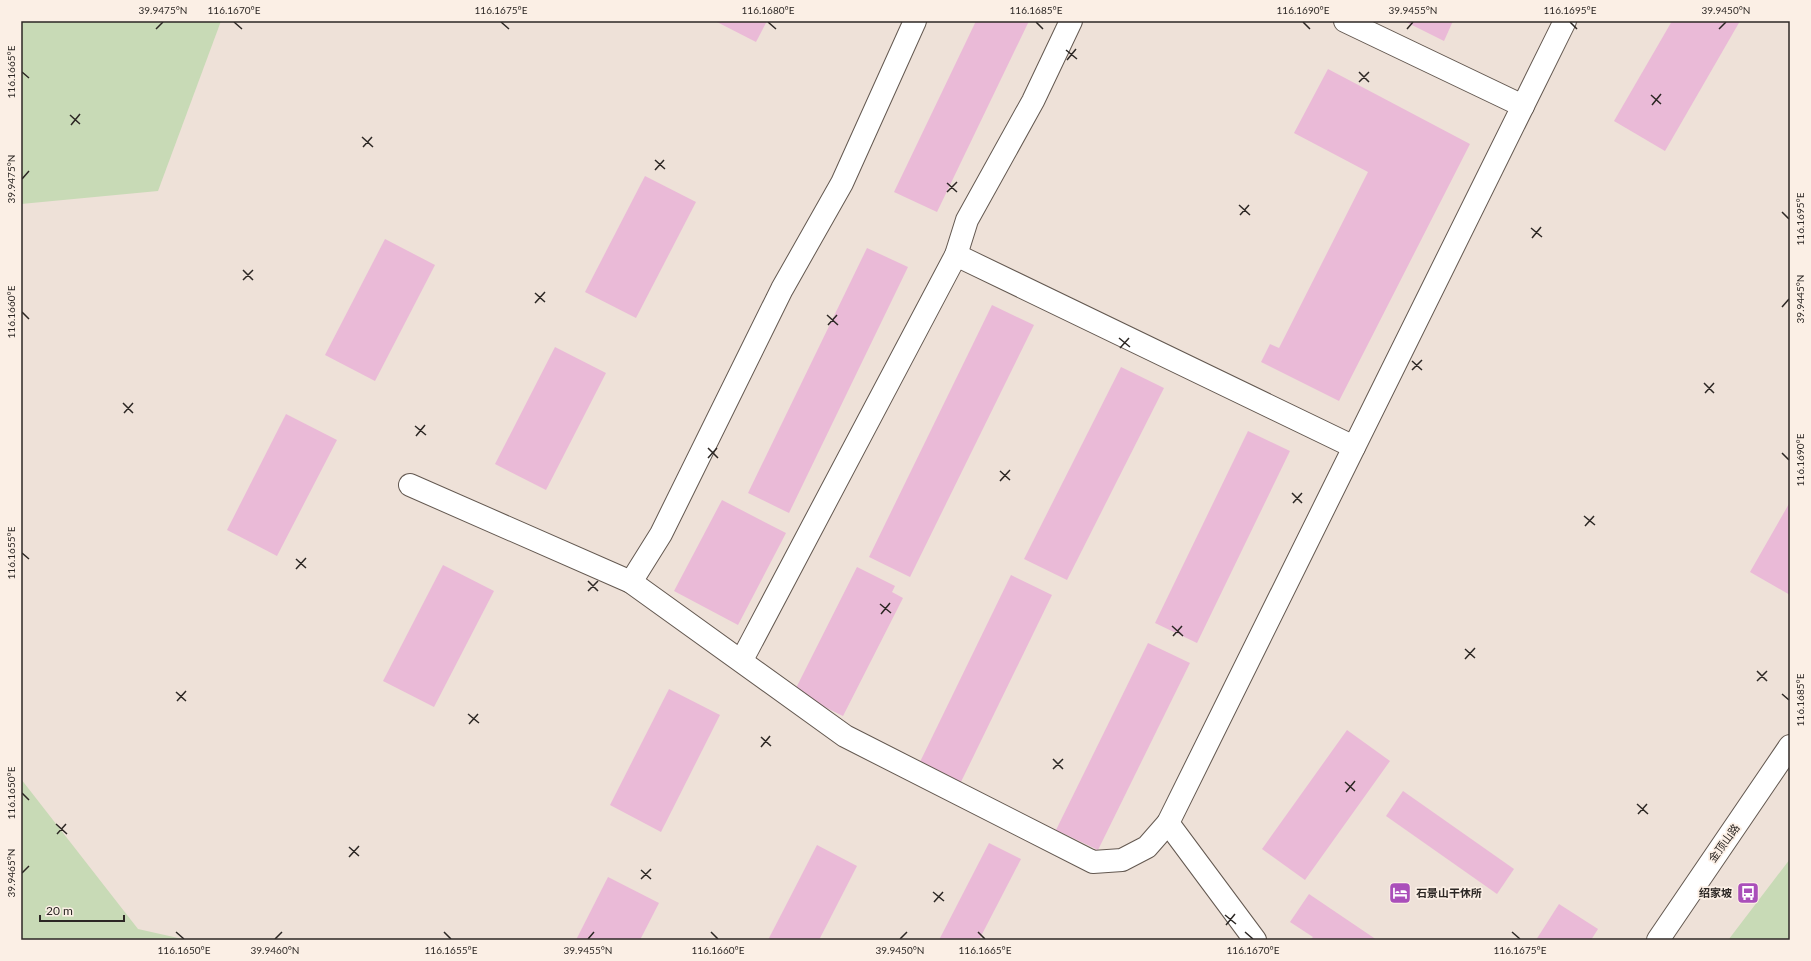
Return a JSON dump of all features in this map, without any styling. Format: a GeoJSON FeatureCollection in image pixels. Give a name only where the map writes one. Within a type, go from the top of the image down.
{"type":"FeatureCollection","features":[{"type":"Feature","properties":{"kind":"street"},"geometry":{"type":"LineString","coordinates":[[631,582],[662,534],[782,289],[842,183],[914,21]]}},
{"type":"Feature","properties":{"kind":"street"},"geometry":{"type":"LineString","coordinates":[[744,656],[956,255],[967,220],[1032,101],[1071,21]]}},
{"type":"Feature","properties":{"kind":"street"},"geometry":{"type":"LineString","coordinates":[[1345,21],[1523,106]]}},
{"type":"Feature","properties":{"kind":"street"},"geometry":{"type":"LineString","coordinates":[[410,485],[631,582],[845,736],[1093,862],[1122,860],[1147,847],[1168,824],[1565,21]]}},
{"type":"Feature","properties":{"kind":"street"},"geometry":{"type":"LineString","coordinates":[[956,255],[1354,447]]}},
{"type":"Feature","properties":{"kind":"street","name":"金顶山路"},"geometry":{"type":"LineString","coordinates":[[1658,940],[1790,746]]}},
{"type":"Feature","properties":{"kind":"street"},"geometry":{"type":"LineString","coordinates":[[1168,824],[1255,940]]}},
{"type":"Feature","properties":{"kind":"green space"},"geometry":{"type":"Polygon","coordinates":[[[21,21],[221,21],[158,191],[21,204],[21,21]]]}},
{"type":"Feature","properties":{"kind":"green space"},"geometry":{"type":"Polygon","coordinates":[[[21,779],[138,929],[187,940],[21,940],[21,779]]]}},
{"type":"Feature","properties":{"kind":"green space"},"geometry":{"type":"Polygon","coordinates":[[[1790,859],[1790,940],[1728,940],[1729,939],[1790,859]]]}},
{"type":"Feature","properties":{"kind":"building"},"geometry":{"type":"Polygon","coordinates":[[[715,21],[767,21],[756,42],[715,21]]]}},
{"type":"Feature","properties":{"kind":"building"},"geometry":{"type":"Polygon","coordinates":[[[976,21],[1029,21],[937,212],[894,192],[976,21]]]}},
{"type":"Feature","properties":{"kind":"building"},"geometry":{"type":"Polygon","coordinates":[[[1404,21],[1453,21],[1444,41],[1404,21]]]}},
{"type":"Feature","properties":{"kind":"building"},"geometry":{"type":"Polygon","coordinates":[[[1672,21],[1740,21],[1665,151],[1614,121],[1672,21]]]}},
{"type":"Feature","properties":{"kind":"building"},"geometry":{"type":"Polygon","coordinates":[[[1328,69],[1470,144],[1339,401],[1261,362],[1270,344],[1279,348],[1368,172],[1294,133],[1328,69]]]}},
{"type":"Feature","properties":{"kind":"building"},"geometry":{"type":"Polygon","coordinates":[[[645,176],[696,202],[636,318],[585,292],[645,176]]]}},
{"type":"Feature","properties":{"kind":"building"},"geometry":{"type":"Polygon","coordinates":[[[385,239],[435,265],[375,381],[325,355],[385,239]]]}},
{"type":"Feature","properties":{"kind":"building"},"geometry":{"type":"Polygon","coordinates":[[[867,248],[908,267],[789,513],[748,493],[867,248]]]}},
{"type":"Feature","properties":{"kind":"building"},"geometry":{"type":"Polygon","coordinates":[[[992,305],[1034,325],[910,577],[869,557],[992,305]]]}},
{"type":"Feature","properties":{"kind":"building"},"geometry":{"type":"Polygon","coordinates":[[[555,347],[606,373],[546,490],[495,464],[555,347]]]}},
{"type":"Feature","properties":{"kind":"building"},"geometry":{"type":"Polygon","coordinates":[[[1121,367],[1164,388],[1067,580],[1024,559],[1121,367]]]}},
{"type":"Feature","properties":{"kind":"building"},"geometry":{"type":"Polygon","coordinates":[[[286,414],[337,440],[277,556],[227,530],[286,414]]]}},
{"type":"Feature","properties":{"kind":"building"},"geometry":{"type":"Polygon","coordinates":[[[1248,431],[1290,451],[1197,643],[1155,623],[1248,431]]]}},
{"type":"Feature","properties":{"kind":"building"},"geometry":{"type":"Polygon","coordinates":[[[722,500],[786,533],[738,625],[674,591],[722,500]]]}},
{"type":"Feature","properties":{"kind":"building"},"geometry":{"type":"Polygon","coordinates":[[[1790,502],[1790,595],[1750,572],[1790,502]]]}},
{"type":"Feature","properties":{"kind":"building"},"geometry":{"type":"Polygon","coordinates":[[[443,565],[494,591],[434,707],[383,681],[443,565]]]}},
{"type":"Feature","properties":{"kind":"building"},"geometry":{"type":"Polygon","coordinates":[[[857,567],[895,586],[892,592],[903,598],[843,716],[794,692],[857,567]]]}},
{"type":"Feature","properties":{"kind":"building"},"geometry":{"type":"Polygon","coordinates":[[[1011,575],[1052,595],[959,786],[918,766],[1011,575]]]}},
{"type":"Feature","properties":{"kind":"building"},"geometry":{"type":"Polygon","coordinates":[[[1148,643],[1190,663],[1098,850],[1056,830],[1148,643]]]}},
{"type":"Feature","properties":{"kind":"building"},"geometry":{"type":"Polygon","coordinates":[[[669,689],[720,715],[661,832],[610,805],[669,689]]]}},
{"type":"Feature","properties":{"kind":"building"},"geometry":{"type":"Polygon","coordinates":[[[1347,730],[1390,761],[1305,880],[1262,849],[1347,730]]]}},
{"type":"Feature","properties":{"kind":"building"},"geometry":{"type":"Polygon","coordinates":[[[1403,791],[1514,869],[1497,894],[1386,816],[1403,791]]]}},
{"type":"Feature","properties":{"kind":"building"},"geometry":{"type":"Polygon","coordinates":[[[989,843],[1021,859],[979,940],[939,940],[989,843]]]}},
{"type":"Feature","properties":{"kind":"building"},"geometry":{"type":"Polygon","coordinates":[[[817,845],[857,866],[819,940],[768,940],[817,845]]]}},
{"type":"Feature","properties":{"kind":"building"},"geometry":{"type":"Polygon","coordinates":[[[608,877],[659,903],[640,940],[576,940],[608,877]]]}},
{"type":"Feature","properties":{"kind":"building"},"geometry":{"type":"Polygon","coordinates":[[[1309,894],[1377,940],[1310,940],[1313,937],[1290,922],[1309,894]]]}},
{"type":"Feature","properties":{"kind":"building"},"geometry":{"type":"Polygon","coordinates":[[[1559,904],[1598,929],[1591,940],[1536,940],[1559,904]]]}},
{"type":"Feature","properties":{"kind":"place","name":"石景山干休所"},"geometry":{"type":"Point","coordinates":[1400,893]}},
{"type":"Feature","properties":{"kind":"place","name":"绍家坡"},"geometry":{"type":"Point","coordinates":[1748,893]}}]}
